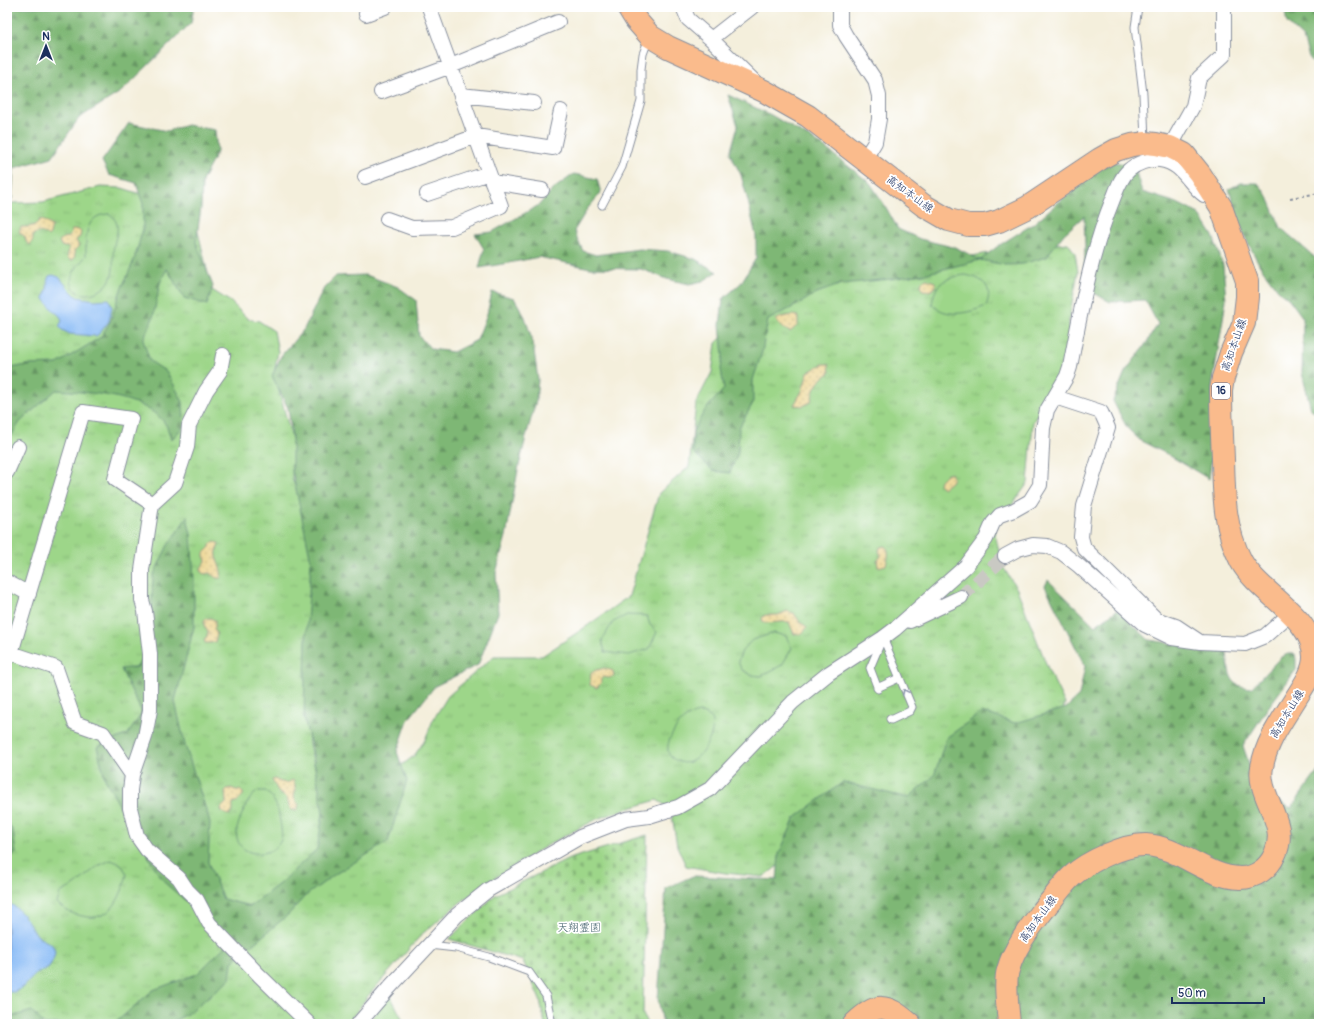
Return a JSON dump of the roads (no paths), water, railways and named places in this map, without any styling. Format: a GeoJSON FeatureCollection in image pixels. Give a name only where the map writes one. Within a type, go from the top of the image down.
{"type":"FeatureCollection","features":[{"type":"Feature","properties":{"kind":"main road","name":"高知本山線"},"geometry":{"type":"LineString","coordinates":[[628,7],[636,20],[650,36],[668,47],[764,91],[808,116],[923,205],[949,220],[968,224],[985,225],[998,221],[1028,207],[1116,150],[1146,143],[1170,147],[1184,154],[1200,174],[1221,207],[1247,280],[1244,323],[1231,353],[1223,378],[1221,391],[1224,505],[1229,530],[1242,562],[1253,578],[1291,614],[1304,629],[1312,643],[1314,654],[1314,667],[1274,735],[1261,768],[1264,788],[1275,814],[1279,830],[1277,852],[1272,861],[1261,872],[1249,877],[1239,878],[1215,872],[1172,851],[1146,845],[1135,845],[1094,861],[1072,876],[1058,892],[1032,925],[1013,955],[1007,974],[1009,1024]]}},
{"type":"Feature","properties":{"kind":"main road"},"geometry":{"type":"LineString","coordinates":[[854,1024],[869,1011],[879,1008],[893,1011],[910,1024]]}},
{"type":"Feature","properties":{"kind":"street"},"geometry":{"type":"LineString","coordinates":[[366,14],[385,7]]}},
{"type":"Feature","properties":{"kind":"street"},"geometry":{"type":"LineString","coordinates":[[387,219],[412,228],[452,227],[501,206],[429,7]]}},
{"type":"Feature","properties":{"kind":"street"},"geometry":{"type":"LineString","coordinates":[[683,7],[688,19],[711,39],[764,91]]}},
{"type":"Feature","properties":{"kind":"street"},"geometry":{"type":"LineString","coordinates":[[711,39],[752,7]]}},
{"type":"Feature","properties":{"kind":"street"},"geometry":{"type":"LineString","coordinates":[[840,7],[840,25],[875,80],[879,96],[879,119],[875,142],[864,160]]}},
{"type":"Feature","properties":{"kind":"street"},"geometry":{"type":"LineString","coordinates":[[1170,147],[1193,106],[1199,78],[1224,55],[1224,7]]}},
{"type":"Feature","properties":{"kind":"street"},"geometry":{"type":"LineString","coordinates":[[381,92],[451,66],[558,22]]}},
{"type":"Feature","properties":{"kind":"street"},"geometry":{"type":"LineString","coordinates":[[461,95],[534,103]]}},
{"type":"Feature","properties":{"kind":"street"},"geometry":{"type":"LineString","coordinates":[[365,177],[476,136],[553,148],[561,111]]}},
{"type":"Feature","properties":{"kind":"street"},"geometry":{"type":"LineString","coordinates":[[358,1024],[457,915],[488,890],[580,837],[626,819],[649,816],[678,807],[710,789],[793,702],[829,673],[895,629],[966,566],[986,539],[993,523],[1000,515],[1014,510],[1030,500],[1040,485],[1044,428],[1047,410],[1067,376],[1082,300],[1108,210],[1119,185],[1129,170],[1139,163],[1150,160],[1160,160],[1172,164],[1184,173],[1203,194],[1213,195]]}},
{"type":"Feature","properties":{"kind":"street"},"geometry":{"type":"LineString","coordinates":[[426,194],[490,178],[542,190]]}},
{"type":"Feature","properties":{"kind":"street"},"geometry":{"type":"LineString","coordinates":[[223,355],[220,371],[206,391],[189,424],[187,447],[175,483],[152,504],[142,570],[142,600],[145,611],[150,654],[150,710],[145,737],[132,775],[130,808],[137,836],[147,850],[179,878],[187,890],[197,900],[209,923],[309,1024]]}},
{"type":"Feature","properties":{"kind":"street"},"geometry":{"type":"LineString","coordinates":[[1055,397],[1101,412],[1108,428],[1084,506],[1081,538],[1084,548],[1156,619],[1176,626],[1200,642]]}},
{"type":"Feature","properties":{"kind":"street"},"geometry":{"type":"LineString","coordinates":[[132,775],[103,733],[74,723],[56,668],[11,653],[83,412],[131,419],[115,479],[152,504]]}},
{"type":"Feature","properties":{"kind":"street"},"geometry":{"type":"LineString","coordinates":[[7,472],[18,447]]}},
{"type":"Feature","properties":{"kind":"street"},"geometry":{"type":"LineString","coordinates":[[1005,556],[1018,549],[1032,545],[1047,546],[1061,552],[1145,624],[1172,638],[1200,642],[1245,644],[1265,636],[1291,614]]}},
{"type":"Feature","properties":{"kind":"street"},"geometry":{"type":"LineString","coordinates":[[7,582],[28,594]]}},
{"type":"Feature","properties":{"kind":"street"},"geometry":{"type":"LineString","coordinates":[[895,629],[961,596]]}},
{"type":"Feature","properties":{"kind":"lane"},"geometry":{"type":"LineString","coordinates":[[1138,7],[1135,27],[1143,94],[1146,143]]}},
{"type":"Feature","properties":{"kind":"lane"},"geometry":{"type":"LineString","coordinates":[[602,205],[622,166],[641,101],[641,69],[643,54],[650,36]]}},
{"type":"Feature","properties":{"kind":"lane"},"geometry":{"type":"LineString","coordinates":[[883,638],[870,668],[877,689],[899,678]]}},
{"type":"Feature","properties":{"kind":"lane"},"geometry":{"type":"LineString","coordinates":[[883,638],[912,707],[910,711],[891,720],[890,719]]}},
{"type":"Feature","properties":{"kind":"lane"},"geometry":{"type":"LineString","coordinates":[[429,946],[456,948],[489,957],[529,972],[546,996],[552,1024]]}},
{"type":"Feature","properties":{"kind":"water"},"geometry":{"type":"Polygon","coordinates":[[[53,275],[59,277],[77,297],[95,300],[109,299],[112,307],[109,321],[100,333],[96,336],[70,334],[62,330],[59,326],[62,321],[60,316],[44,299],[48,278],[49,276],[53,275]]]}},
{"type":"Feature","properties":{"kind":"water"},"geometry":{"type":"Polygon","coordinates":[[[7,904],[20,911],[39,937],[51,944],[55,951],[48,969],[39,972],[20,989],[12,992],[7,991],[7,904]]]}},
{"type":"Feature","properties":{"kind":"tunnel"},"geometry":{"type":"LineString","coordinates":[[961,597],[1005,556]]}},
{"type":"Feature","properties":{"kind":"park label","name":"天翔霊園"},"geometry":{"type":"Point","coordinates":[579,927]}}]}
